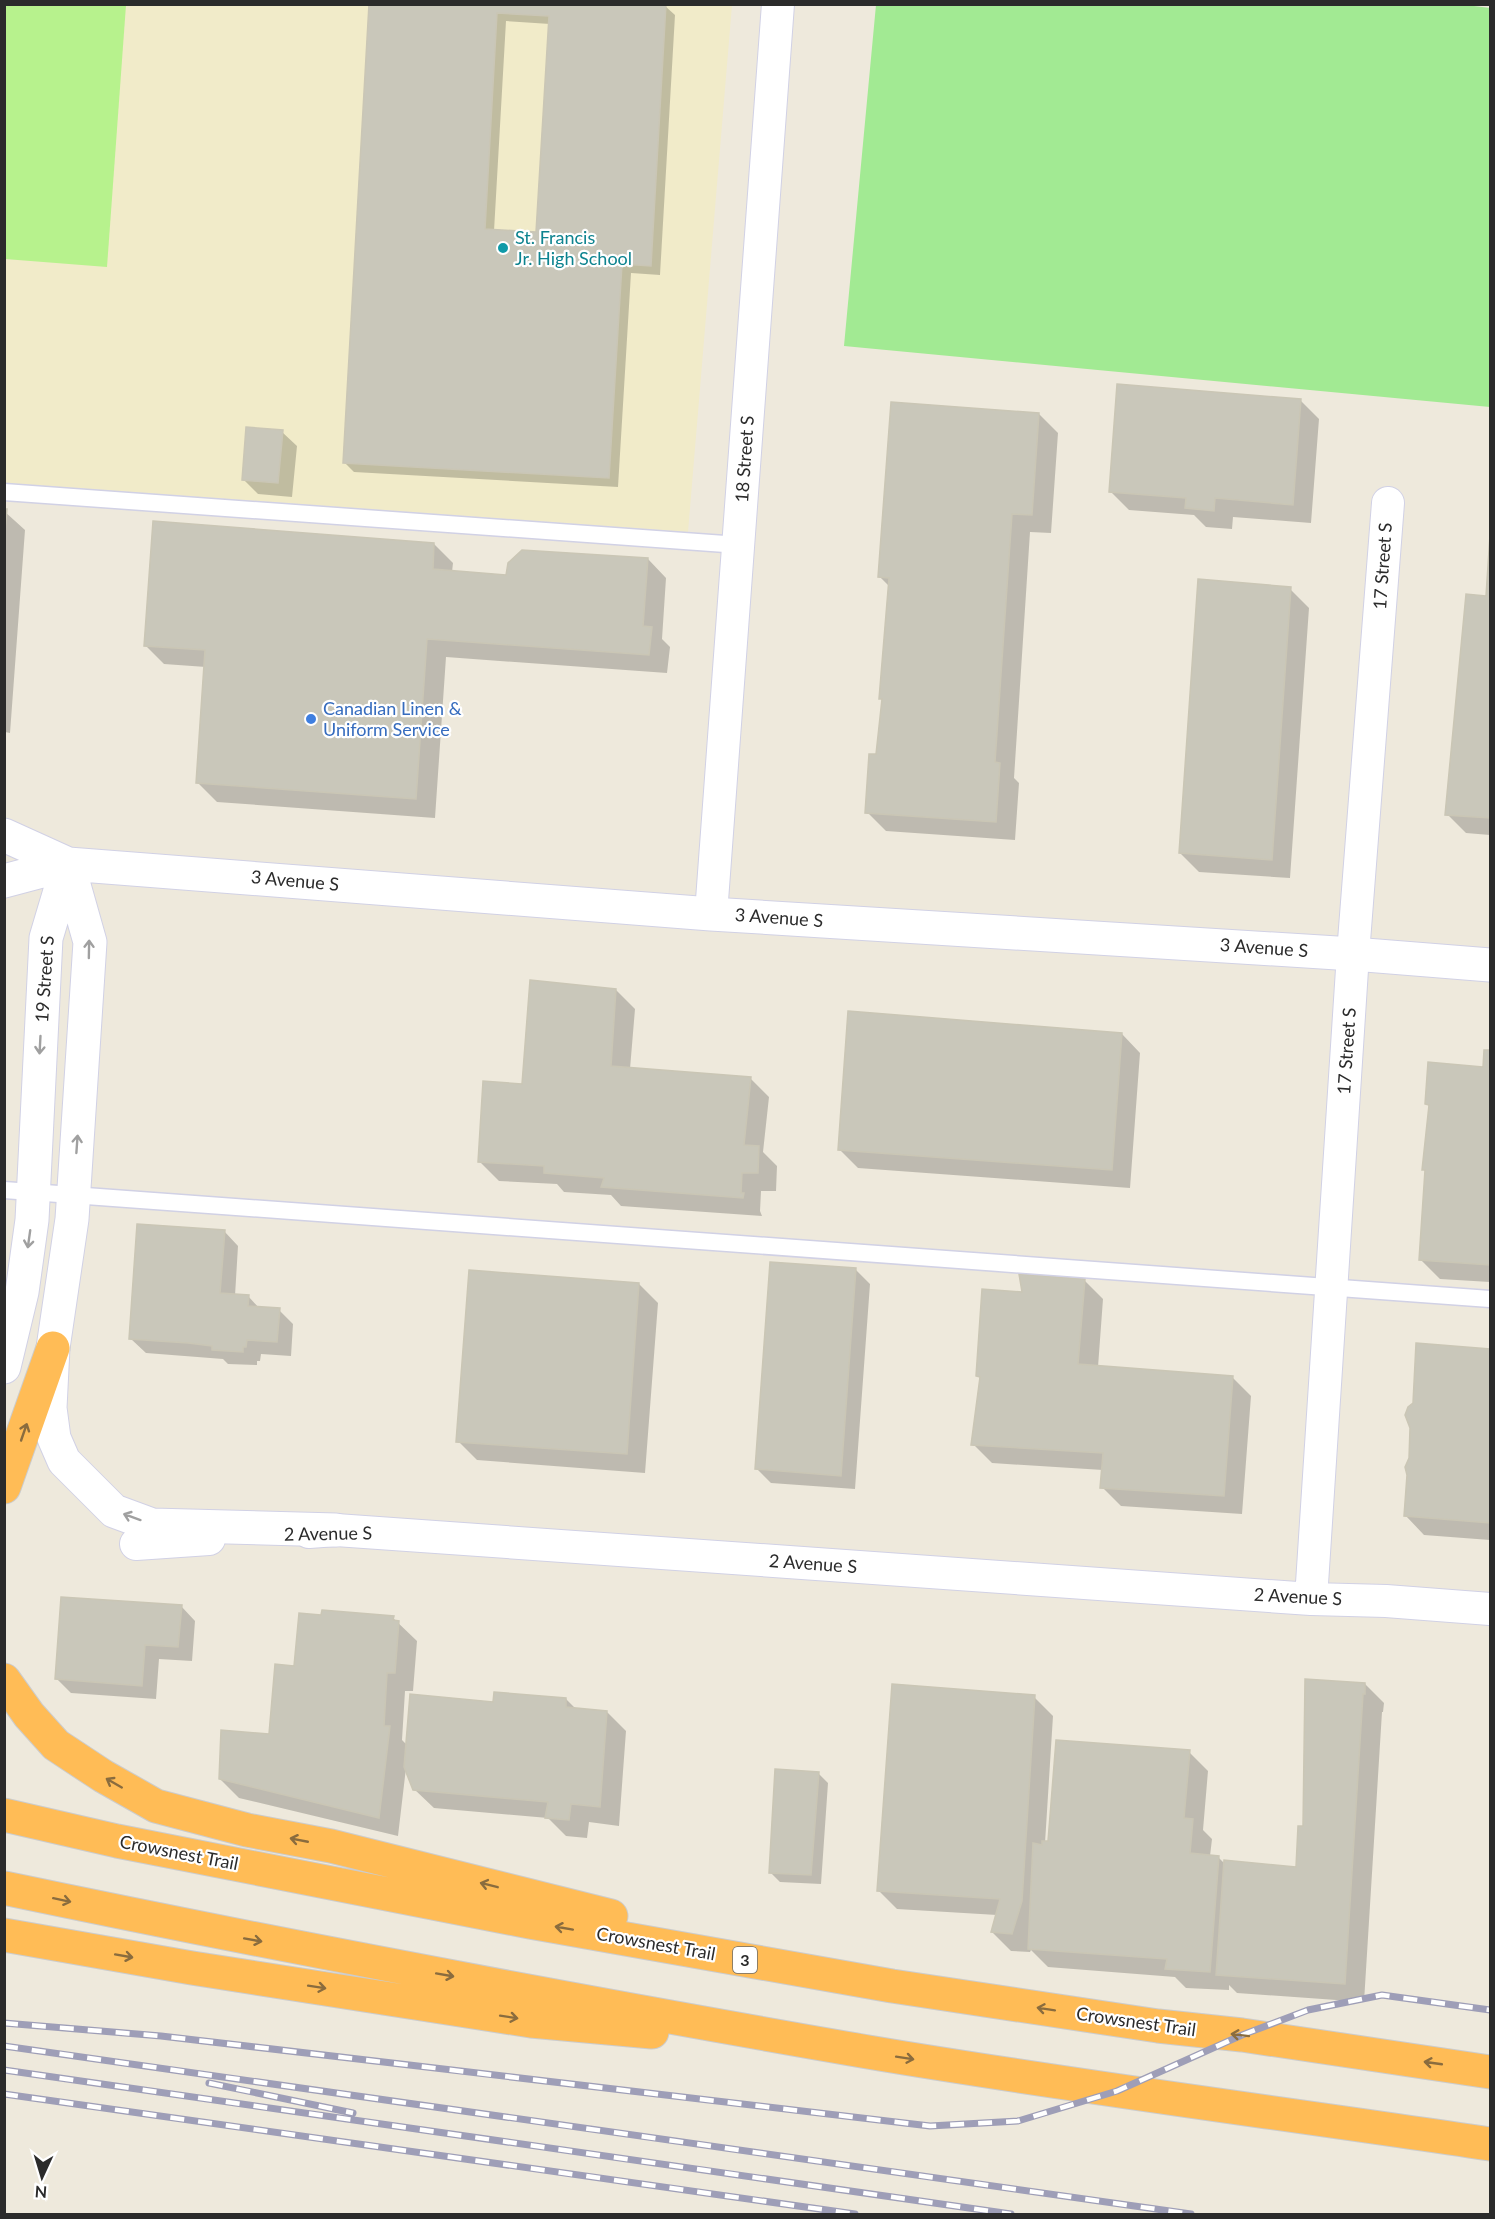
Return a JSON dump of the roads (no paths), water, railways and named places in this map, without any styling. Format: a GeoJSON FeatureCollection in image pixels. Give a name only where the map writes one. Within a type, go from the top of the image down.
{"type":"FeatureCollection","features":[{"type":"Feature","properties":{"kind":"highway"},"geometry":{"type":"LineString","coordinates":[[4,1487],[53,1348]]}},
{"type":"Feature","properties":{"kind":"highway"},"geometry":{"type":"LineString","coordinates":[[4,1680],[29,1715],[56,1745],[103,1776],[156,1806],[247,1830],[331,1846],[892,1986]]}},
{"type":"Feature","properties":{"kind":"highway","name":"Crowsnest Trail"},"geometry":{"type":"LineString","coordinates":[[4,1815],[117,1841],[530,1922],[892,1986],[1491,2072]]}},
{"type":"Feature","properties":{"kind":"highway"},"geometry":{"type":"LineString","coordinates":[[4,1888],[231,1936],[870,2052],[1117,2091],[1491,2144]]}},
{"type":"Feature","properties":{"kind":"highway"},"geometry":{"type":"LineString","coordinates":[[4,1935],[192,1968],[531,2021],[870,2052]]}},
{"type":"Feature","properties":{"kind":"main road","name":"3 Avenue S"},"geometry":{"type":"LineString","coordinates":[[4,835],[68,864]]}},
{"type":"Feature","properties":{"kind":"main road","name":"3 Avenue S"},"geometry":{"type":"LineString","coordinates":[[4,881],[68,864],[711,914],[1353,954],[1491,965]]}},
{"type":"Feature","properties":{"kind":"main road","name":"19 Street S"},"geometry":{"type":"LineString","coordinates":[[4,1367],[22,1292],[19,1191],[46,938],[68,864]]}},
{"type":"Feature","properties":{"kind":"main road"},"geometry":{"type":"LineString","coordinates":[[68,864],[90,942],[72,1219],[53,1348],[50,1408],[54,1438],[64,1461],[114,1511],[152,1525],[336,1530]]}},
{"type":"Feature","properties":{"kind":"street","name":"18 Street S"},"geometry":{"type":"LineString","coordinates":[[711,914],[778,4]]}},
{"type":"Feature","properties":{"kind":"street","name":"17 Street S"},"geometry":{"type":"LineString","coordinates":[[1311,1599],[1353,954],[1388,503]]}},
{"type":"Feature","properties":{"kind":"street","name":"2 Avenue S"},"geometry":{"type":"LineString","coordinates":[[135,1544],[336,1530],[1311,1599],[1386,1601],[1491,1609]]}},
{"type":"Feature","properties":{"kind":"lane"},"geometry":{"type":"LineString","coordinates":[[4,492],[739,545]]}},
{"type":"Feature","properties":{"kind":"lane"},"geometry":{"type":"LineString","coordinates":[[19,1191],[1491,1299]]}},
{"type":"Feature","properties":{"kind":"railway"},"geometry":{"type":"LineString","coordinates":[[4,2023],[161,2036],[930,2126],[1018,2121],[1117,2091],[1242,2035],[1308,2010],[1382,1995],[1490,2010]]}},
{"type":"Feature","properties":{"kind":"railway"},"geometry":{"type":"LineString","coordinates":[[4,2046],[1191,2214]]}},
{"type":"Feature","properties":{"kind":"railway"},"geometry":{"type":"LineString","coordinates":[[4,2070],[1011,2214]]}},
{"type":"Feature","properties":{"kind":"railway"},"geometry":{"type":"LineString","coordinates":[[209,2083],[353,2113]]}},
{"type":"Feature","properties":{"kind":"railway"},"geometry":{"type":"LineString","coordinates":[[4,2094],[855,2214]]}},
{"type":"Feature","properties":{"kind":"place","name":"St. Francis Jr. High School"},"geometry":{"type":"Point","coordinates":[503,248]}},
{"type":"Feature","properties":{"kind":"place","name":"Canadian Linen & Uniform Service"},"geometry":{"type":"Point","coordinates":[311,719]}}]}
